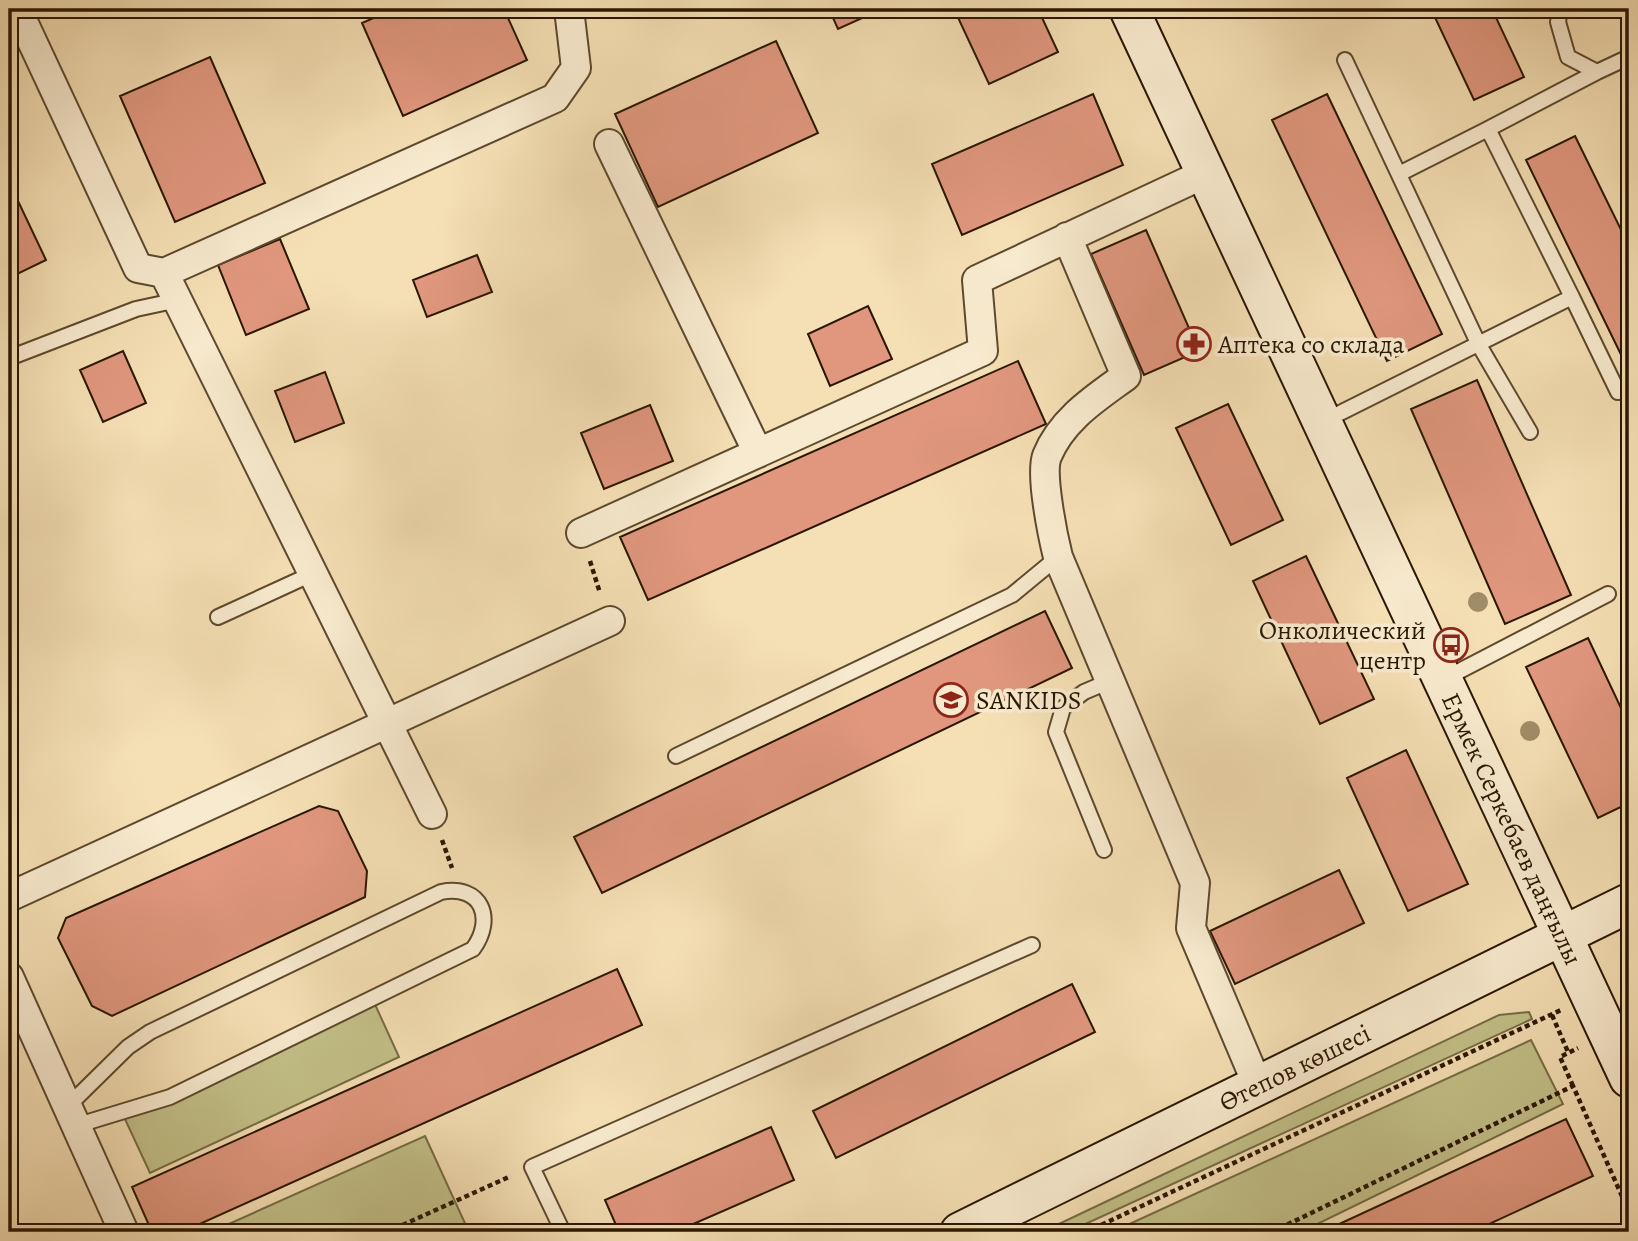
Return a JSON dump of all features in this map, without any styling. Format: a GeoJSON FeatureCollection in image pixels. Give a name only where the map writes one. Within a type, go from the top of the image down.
{"type":"FeatureCollection","features":[{"type":"Feature","properties":{"kind":"street"},"geometry":{"type":"LineString","coordinates":[[17,9],[138,268],[164,273],[555,98],[576,68],[569,9]]}},
{"type":"Feature","properties":{"kind":"street","name":"Ермек Серкебаев даңғылы"},"geometry":{"type":"LineString","coordinates":[[1129,9],[1629,1078]]}},
{"type":"Feature","properties":{"kind":"street"},"geometry":{"type":"LineString","coordinates":[[609,144],[758,453]]}},
{"type":"Feature","properties":{"kind":"street"},"geometry":{"type":"LineString","coordinates":[[581,534],[983,351],[977,280],[1206,173]]}},
{"type":"Feature","properties":{"kind":"street"},"geometry":{"type":"LineString","coordinates":[[1067,237],[1126,376],[1075,413],[1046,457],[1049,522],[1058,557],[1195,883],[1191,928],[1258,1086]]}},
{"type":"Feature","properties":{"kind":"street"},"geometry":{"type":"LineString","coordinates":[[164,273],[432,814]]}},
{"type":"Feature","properties":{"kind":"street"},"geometry":{"type":"LineString","coordinates":[[9,897],[610,621]]}},
{"type":"Feature","properties":{"kind":"street","name":"Өтепов көшесі"},"geometry":{"type":"LineString","coordinates":[[960,1232],[1629,903]]}},
{"type":"Feature","properties":{"kind":"street"},"geometry":{"type":"LineString","coordinates":[[9,977],[124,1232]]}},
{"type":"Feature","properties":{"kind":"lane"},"geometry":{"type":"LineString","coordinates":[[1560,9],[1558,22],[1569,57],[1597,72]]}},
{"type":"Feature","properties":{"kind":"lane"},"geometry":{"type":"LineString","coordinates":[[1399,174],[1629,57]]}},
{"type":"Feature","properties":{"kind":"lane"},"geometry":{"type":"LineString","coordinates":[[1345,60],[1479,345],[1530,432]]}},
{"type":"Feature","properties":{"kind":"lane"},"geometry":{"type":"LineString","coordinates":[[1488,129],[1618,391],[1629,391]]}},
{"type":"Feature","properties":{"kind":"lane"},"geometry":{"type":"LineString","coordinates":[[1322,421],[1572,297]]}},
{"type":"Feature","properties":{"kind":"lane"},"geometry":{"type":"LineString","coordinates":[[9,358],[136,309],[178,300]]}},
{"type":"Feature","properties":{"kind":"lane"},"geometry":{"type":"LineString","coordinates":[[676,756],[1012,595],[1058,557]]}},
{"type":"Feature","properties":{"kind":"lane"},"geometry":{"type":"LineString","coordinates":[[218,617],[314,573]]}},
{"type":"Feature","properties":{"kind":"lane"},"geometry":{"type":"LineString","coordinates":[[1443,680],[1608,594]]}},
{"type":"Feature","properties":{"kind":"lane"},"geometry":{"type":"LineString","coordinates":[[1104,850],[1056,733],[1063,708],[1084,692],[1110,681]]}},
{"type":"Feature","properties":{"kind":"lane"},"geometry":{"type":"LineString","coordinates":[[461,891],[470,895],[483,911],[483,936],[473,949],[170,1097],[71,1116],[128,1047],[150,1032],[441,892],[461,891]]}},
{"type":"Feature","properties":{"kind":"lane"},"geometry":{"type":"LineString","coordinates":[[563,1232],[532,1167],[1032,945]]}},
{"type":"Feature","properties":{"kind":"path"},"geometry":{"type":"LineString","coordinates":[[581,534],[610,621]]}},
{"type":"Feature","properties":{"kind":"path"},"geometry":{"type":"LineString","coordinates":[[432,814],[461,891]]}},
{"type":"Feature","properties":{"kind":"path"},"geometry":{"type":"LineString","coordinates":[[1086,1232],[1552,1015],[1568,1053]]}},
{"type":"Feature","properties":{"kind":"path"},"geometry":{"type":"LineString","coordinates":[[1582,1046],[1560,1057],[1629,1212]]}},
{"type":"Feature","properties":{"kind":"path"},"geometry":{"type":"LineString","coordinates":[[1272,1232],[1573,1086]]}},
{"type":"Feature","properties":{"kind":"path"},"geometry":{"type":"LineString","coordinates":[[387,1232],[532,1167]]}},
{"type":"Feature","properties":{"kind":"shaded area"},"geometry":{"type":"Polygon","coordinates":[[[373,1000],[399,1057],[150,1173],[124,1117],[373,1000]]]}},
{"type":"Feature","properties":{"kind":"shaded area"},"geometry":{"type":"Polygon","coordinates":[[[1529,1012],[1532,1019],[1068,1232],[1042,1232],[1499,1015],[1529,1012]]]}},
{"type":"Feature","properties":{"kind":"shaded area"},"geometry":{"type":"Polygon","coordinates":[[[1531,1040],[1563,1104],[1301,1232],[1112,1232],[1531,1040]]]}},
{"type":"Feature","properties":{"kind":"shaded area"},"geometry":{"type":"Polygon","coordinates":[[[425,1136],[469,1232],[211,1232],[425,1136]]]}},
{"type":"Feature","properties":{"kind":"building"},"geometry":{"type":"Polygon","coordinates":[[[394,9],[504,9],[527,60],[403,116],[362,23],[394,9]]]}},
{"type":"Feature","properties":{"kind":"building"},"geometry":{"type":"Polygon","coordinates":[[[829,9],[882,9],[838,29],[829,9]]]}},
{"type":"Feature","properties":{"kind":"building"},"geometry":{"type":"Polygon","coordinates":[[[954,9],[1038,9],[1058,52],[989,84],[954,9]]]}},
{"type":"Feature","properties":{"kind":"building"},"geometry":{"type":"Polygon","coordinates":[[[1431,9],[1492,9],[1524,77],[1474,100],[1431,9]]]}},
{"type":"Feature","properties":{"kind":"building"},"geometry":{"type":"Polygon","coordinates":[[[776,41],[818,133],[658,207],[615,114],[776,41]]]}},
{"type":"Feature","properties":{"kind":"building"},"geometry":{"type":"Polygon","coordinates":[[[210,57],[265,183],[175,222],[120,96],[210,57]]]}},
{"type":"Feature","properties":{"kind":"building"},"geometry":{"type":"Polygon","coordinates":[[[1093,94],[1123,165],[962,235],[932,164],[1093,94]]]}},
{"type":"Feature","properties":{"kind":"building"},"geometry":{"type":"Polygon","coordinates":[[[1327,94],[1442,334],[1387,361],[1272,120],[1327,94]]]}},
{"type":"Feature","properties":{"kind":"building"},"geometry":{"type":"Polygon","coordinates":[[[1575,136],[1629,246],[1629,371],[1526,160],[1575,136]]]}},
{"type":"Feature","properties":{"kind":"building"},"geometry":{"type":"Polygon","coordinates":[[[9,182],[46,260],[9,278],[9,182]]]}},
{"type":"Feature","properties":{"kind":"building"},"geometry":{"type":"Polygon","coordinates":[[[1146,230],[1199,351],[1144,375],[1091,254],[1146,230]]]}},
{"type":"Feature","properties":{"kind":"building"},"geometry":{"type":"Polygon","coordinates":[[[280,239],[309,309],[246,335],[218,265],[280,239]]]}},
{"type":"Feature","properties":{"kind":"building"},"geometry":{"type":"Polygon","coordinates":[[[477,255],[492,292],[427,317],[413,280],[477,255]]]}},
{"type":"Feature","properties":{"kind":"building"},"geometry":{"type":"Polygon","coordinates":[[[868,306],[892,359],[830,386],[808,334],[868,306]]]}},
{"type":"Feature","properties":{"kind":"building"},"geometry":{"type":"Polygon","coordinates":[[[123,351],[146,403],[103,422],[80,370],[123,351]]]}},
{"type":"Feature","properties":{"kind":"building"},"geometry":{"type":"Polygon","coordinates":[[[1018,361],[1046,424],[648,600],[620,537],[1018,361]]]}},
{"type":"Feature","properties":{"kind":"building"},"geometry":{"type":"Polygon","coordinates":[[[325,372],[344,423],[295,442],[275,391],[325,372]]]}},
{"type":"Feature","properties":{"kind":"building"},"geometry":{"type":"Polygon","coordinates":[[[1477,380],[1571,595],[1505,624],[1411,409],[1477,380]]]}},
{"type":"Feature","properties":{"kind":"building"},"geometry":{"type":"Polygon","coordinates":[[[1228,404],[1283,520],[1231,545],[1176,428],[1228,404]]]}},
{"type":"Feature","properties":{"kind":"building"},"geometry":{"type":"Polygon","coordinates":[[[650,405],[673,461],[604,489],[581,433],[650,405]]]}},
{"type":"Feature","properties":{"kind":"building"},"geometry":{"type":"Polygon","coordinates":[[[1306,556],[1374,699],[1320,724],[1253,581],[1306,556]]]}},
{"type":"Feature","properties":{"kind":"building"},"geometry":{"type":"Polygon","coordinates":[[[1045,611],[1072,668],[602,893],[574,837],[1045,611]]]}},
{"type":"Feature","properties":{"kind":"building"},"geometry":{"type":"Polygon","coordinates":[[[1588,638],[1629,725],[1629,803],[1598,818],[1526,667],[1588,638]]]}},
{"type":"Feature","properties":{"kind":"building"},"geometry":{"type":"Polygon","coordinates":[[[1406,750],[1468,884],[1408,911],[1347,778],[1406,750]]]}},
{"type":"Feature","properties":{"kind":"building"},"geometry":{"type":"Polygon","coordinates":[[[319,806],[338,811],[367,871],[365,897],[112,1016],[92,1006],[58,938],[66,918],[319,806]]]}},
{"type":"Feature","properties":{"kind":"building"},"geometry":{"type":"Polygon","coordinates":[[[1339,870],[1364,923],[1235,984],[1210,931],[1339,870]]]}},
{"type":"Feature","properties":{"kind":"building"},"geometry":{"type":"Polygon","coordinates":[[[617,969],[642,1025],[182,1232],[152,1232],[132,1187],[617,969]]]}},
{"type":"Feature","properties":{"kind":"building"},"geometry":{"type":"Polygon","coordinates":[[[1072,984],[1095,1032],[836,1158],[813,1111],[1072,984]]]}},
{"type":"Feature","properties":{"kind":"building"},"geometry":{"type":"Polygon","coordinates":[[[1566,1119],[1593,1176],[1472,1232],[1322,1232],[1566,1119]]]}},
{"type":"Feature","properties":{"kind":"building"},"geometry":{"type":"Polygon","coordinates":[[[771,1127],[794,1180],[675,1232],[619,1232],[605,1200],[771,1127]]]}},
{"type":"Feature","properties":{"kind":"place","name":"Аптека со склада"},"geometry":{"type":"Point","coordinates":[1194,344]}},
{"type":"Feature","properties":{"kind":"place","name":"Онколический центр"},"geometry":{"type":"Point","coordinates":[1451,645]}},
{"type":"Feature","properties":{"kind":"place","name":"SANKIDS"},"geometry":{"type":"Point","coordinates":[951,700]}}]}
